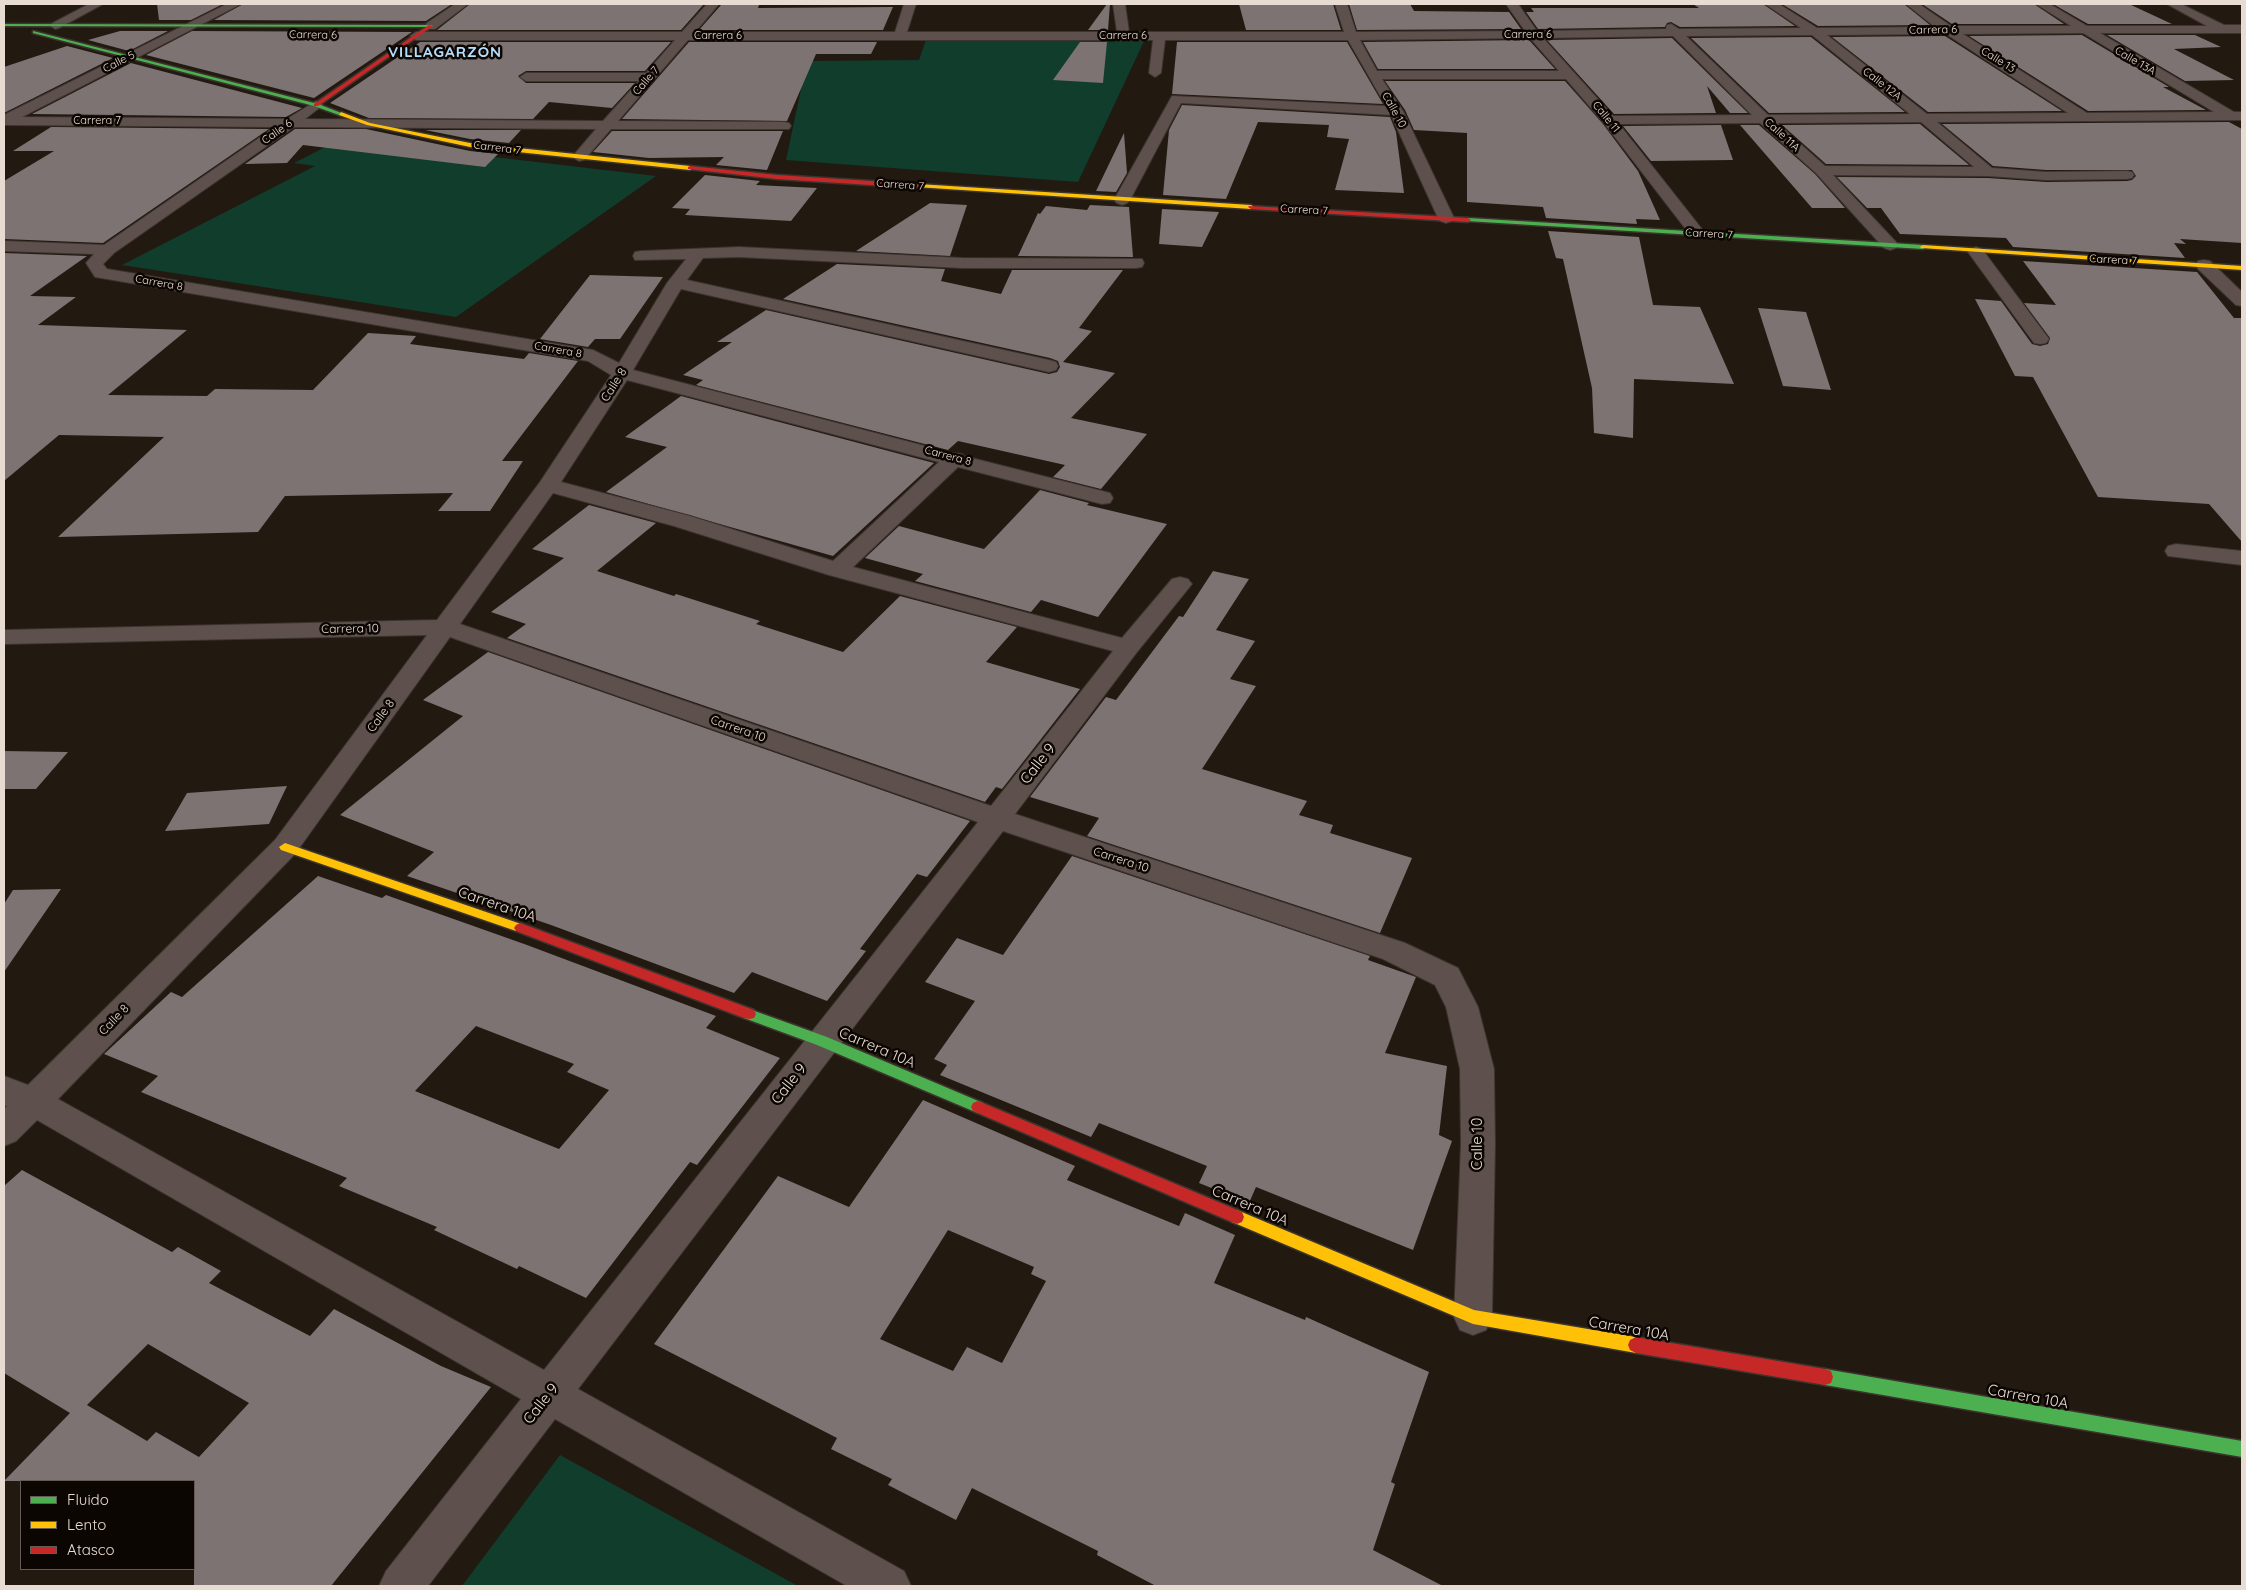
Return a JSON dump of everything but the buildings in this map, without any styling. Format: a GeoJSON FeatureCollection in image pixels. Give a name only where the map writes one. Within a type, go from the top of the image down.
{"type":"FeatureCollection","features":[{"type":"Feature","properties":{"kind":"main road","name":"Carrera 6"},"geometry":{"type":"LineString","coordinates":[[4,25],[431,26]]}},
{"type":"Feature","properties":{"kind":"main road","name":"Calle 6"},"geometry":{"type":"LineString","coordinates":[[316,105],[431,26]]}},
{"type":"Feature","properties":{"kind":"main road","name":"Carrera 6"},"geometry":{"type":"LineString","coordinates":[[4,32],[416,36]]}},
{"type":"Feature","properties":{"kind":"main road","name":"Carrera 7"},"geometry":{"type":"LineString","coordinates":[[35,32],[316,105],[369,124],[470,145],[579,157],[777,177],[1122,200],[1697,233],[2242,268]]}},
{"type":"Feature","properties":{"kind":"main road","name":"Carrera 10A"},"geometry":{"type":"LineString","coordinates":[[285,846],[540,935],[822,1041],[1473,1317],[2242,1449]]}},
{"type":"Feature","properties":{"kind":"street"},"geometry":{"type":"LineString","coordinates":[[55,26],[98,4]]}},
{"type":"Feature","properties":{"kind":"street","name":"Calle 5"},"geometry":{"type":"LineString","coordinates":[[4,121],[235,4]]}},
{"type":"Feature","properties":{"kind":"street","name":"Calle 6"},"geometry":{"type":"LineString","coordinates":[[431,26],[462,4]]}},
{"type":"Feature","properties":{"kind":"street","name":"Calle 7"},"geometry":{"type":"LineString","coordinates":[[579,157],[713,4]]}},
{"type":"Feature","properties":{"kind":"street"},"geometry":{"type":"LineString","coordinates":[[901,32],[910,4]]}},
{"type":"Feature","properties":{"kind":"street"},"geometry":{"type":"LineString","coordinates":[[1119,4],[1122,32]]}},
{"type":"Feature","properties":{"kind":"street","name":"Calle 10"},"geometry":{"type":"LineString","coordinates":[[1341,4],[1351,33],[1373,75],[1396,111],[1446,218]]}},
{"type":"Feature","properties":{"kind":"street","name":"Calle 11"},"geometry":{"type":"LineString","coordinates":[[1512,4],[1532,32],[1609,120],[1697,233]]}},
{"type":"Feature","properties":{"kind":"street","name":"Calle 12A"},"geometry":{"type":"LineString","coordinates":[[1771,4],[1812,30],[1924,118],[1988,172]]}},
{"type":"Feature","properties":{"kind":"street","name":"Calle 13"},"geometry":{"type":"LineString","coordinates":[[1912,4],[1944,27],[2084,117]]}},
{"type":"Feature","properties":{"kind":"street","name":"Calle 13A"},"geometry":{"type":"LineString","coordinates":[[2042,4],[2078,27],[2236,116]]}},
{"type":"Feature","properties":{"kind":"street"},"geometry":{"type":"LineString","coordinates":[[2174,4],[2242,40]]}},
{"type":"Feature","properties":{"kind":"street","name":"Carrera 6"},"geometry":{"type":"LineString","coordinates":[[2078,27],[2242,23]]}},
{"type":"Feature","properties":{"kind":"street","name":"Carrera 6"},"geometry":{"type":"LineString","coordinates":[[431,26],[689,32]]}},
{"type":"Feature","properties":{"kind":"street","name":"Carrera 6"},"geometry":{"type":"LineString","coordinates":[[416,36],[689,32],[1532,32],[1944,27],[2242,29]]}},
{"type":"Feature","properties":{"kind":"street","name":"Calle 11A"},"geometry":{"type":"LineString","coordinates":[[1675,31],[1765,120],[1821,170],[1890,245]]}},
{"type":"Feature","properties":{"kind":"street","name":"Carrera 6"},"geometry":{"type":"LineString","coordinates":[[1122,32],[1159,36],[1351,33]]}},
{"type":"Feature","properties":{"kind":"street"},"geometry":{"type":"LineString","coordinates":[[1155,73],[1159,36]]}},
{"type":"Feature","properties":{"kind":"street"},"geometry":{"type":"LineString","coordinates":[[1373,75],[1571,75]]}},
{"type":"Feature","properties":{"kind":"street"},"geometry":{"type":"LineString","coordinates":[[526,77],[649,77]]}},
{"type":"Feature","properties":{"kind":"street"},"geometry":{"type":"LineString","coordinates":[[1122,200],[1177,99],[1396,111]]}},
{"type":"Feature","properties":{"kind":"street","name":"Calle 6"},"geometry":{"type":"LineString","coordinates":[[94,263],[108,250],[316,105]]}},
{"type":"Feature","properties":{"kind":"street"},"geometry":{"type":"LineString","coordinates":[[1609,120],[2236,116]]}},
{"type":"Feature","properties":{"kind":"street","name":"Carrera 7"},"geometry":{"type":"LineString","coordinates":[[4,121],[784,126]]}},
{"type":"Feature","properties":{"kind":"street"},"geometry":{"type":"LineString","coordinates":[[1821,170],[1988,172],[2046,176],[2127,175]]}},
{"type":"Feature","properties":{"kind":"street"},"geometry":{"type":"LineString","coordinates":[[4,246],[108,250]]}},
{"type":"Feature","properties":{"kind":"street"},"geometry":{"type":"LineString","coordinates":[[641,256],[739,252],[962,263],[1136,264]]}},
{"type":"Feature","properties":{"kind":"street"},"geometry":{"type":"LineString","coordinates":[[1976,252],[2040,339]]}},
{"type":"Feature","properties":{"kind":"street","name":"Calle 8"},"geometry":{"type":"LineString","coordinates":[[4,1131],[19,1096],[285,846],[446,627],[548,484],[622,373],[676,283],[698,254]]}},
{"type":"Feature","properties":{"kind":"street","name":"Carrera 8"},"geometry":{"type":"LineString","coordinates":[[94,263],[101,273],[593,356],[622,373],[955,458],[1102,498]]}},
{"type":"Feature","properties":{"kind":"street"},"geometry":{"type":"LineString","coordinates":[[2204,265],[2242,301]]}},
{"type":"Feature","properties":{"kind":"street"},"geometry":{"type":"LineString","coordinates":[[676,283],[1049,366]]}},
{"type":"Feature","properties":{"kind":"street"},"geometry":{"type":"LineString","coordinates":[[837,570],[955,458]]}},
{"type":"Feature","properties":{"kind":"street"},"geometry":{"type":"LineString","coordinates":[[548,484],[682,522],[837,570],[1128,646]]}},
{"type":"Feature","properties":{"kind":"street"},"geometry":{"type":"LineString","coordinates":[[2176,552],[2242,558]]}},
{"type":"Feature","properties":{"kind":"street","name":"Calle 9"},"geometry":{"type":"LineString","coordinates":[[401,1586],[995,818],[1108,675],[1128,646],[1180,584]]}},
{"type":"Feature","properties":{"kind":"street","name":"Carrera 10"},"geometry":{"type":"LineString","coordinates":[[4,637],[446,627],[995,818],[1394,951],[1446,977]]}},
{"type":"Feature","properties":{"kind":"street","name":"Calle 10"},"geometry":{"type":"LineString","coordinates":[[1446,977],[1462,1007],[1477,1069],[1478,1144],[1473,1317]]}},
{"type":"Feature","properties":{"kind":"street"},"geometry":{"type":"LineString","coordinates":[[19,1096],[889,1586]]}},
{"type":"Feature","properties":{"kind":"green space"},"geometry":{"type":"Polygon","coordinates":[[[1146,37],[1078,182],[786,160],[807,61],[919,60],[926,40],[1146,37]]]}},
{"type":"Feature","properties":{"kind":"green space"},"geometry":{"type":"Polygon","coordinates":[[[341,139],[656,176],[456,317],[122,265],[315,166],[294,163],[341,139]]]}},
{"type":"Feature","properties":{"kind":"green space"},"geometry":{"type":"Polygon","coordinates":[[[560,1455],[798,1586],[462,1586],[560,1455]]]}},
{"type":"Feature","properties":{"kind":"traffic: fast"},"geometry":{"type":"LineString","coordinates":[[4,25],[431,26]]}},
{"type":"Feature","properties":{"kind":"traffic: fast"},"geometry":{"type":"LineString","coordinates":[[35,32],[316,105],[341,114]]}},
{"type":"Feature","properties":{"kind":"traffic: fast"},"geometry":{"type":"LineString","coordinates":[[1468,220],[1923,247]]}},
{"type":"Feature","properties":{"kind":"traffic: fast"},"geometry":{"type":"LineString","coordinates":[[749,1014],[822,1041],[978,1107]]}},
{"type":"Feature","properties":{"kind":"traffic: fast"},"geometry":{"type":"LineString","coordinates":[[1825,1377],[2242,1449]]}},
{"type":"Feature","properties":{"kind":"traffic: slow"},"geometry":{"type":"LineString","coordinates":[[341,114],[369,124],[470,145],[690,168]]}},
{"type":"Feature","properties":{"kind":"traffic: slow"},"geometry":{"type":"LineString","coordinates":[[918,186],[1251,207]]}},
{"type":"Feature","properties":{"kind":"traffic: slow"},"geometry":{"type":"LineString","coordinates":[[1923,247],[2242,268]]}},
{"type":"Feature","properties":{"kind":"traffic: slow"},"geometry":{"type":"LineString","coordinates":[[285,847],[520,928]]}},
{"type":"Feature","properties":{"kind":"traffic: slow"},"geometry":{"type":"LineString","coordinates":[[1237,1217],[1473,1317],[1636,1345]]}},
{"type":"Feature","properties":{"kind":"traffic: jam"},"geometry":{"type":"LineString","coordinates":[[316,105],[431,26]]}},
{"type":"Feature","properties":{"kind":"traffic: jam"},"geometry":{"type":"LineString","coordinates":[[690,168],[777,177],[918,186]]}},
{"type":"Feature","properties":{"kind":"traffic: jam"},"geometry":{"type":"LineString","coordinates":[[1251,207],[1468,220]]}},
{"type":"Feature","properties":{"kind":"traffic: jam"},"geometry":{"type":"LineString","coordinates":[[520,928],[749,1014]]}},
{"type":"Feature","properties":{"kind":"traffic: jam"},"geometry":{"type":"LineString","coordinates":[[978,1107],[1237,1217]]}},
{"type":"Feature","properties":{"kind":"traffic: jam"},"geometry":{"type":"LineString","coordinates":[[1636,1345],[1825,1377]]}},
{"type":"Feature","properties":{"kind":"district","name":"VILLAGARZÓN"},"geometry":{"type":"Point","coordinates":[445,52]}}]}
